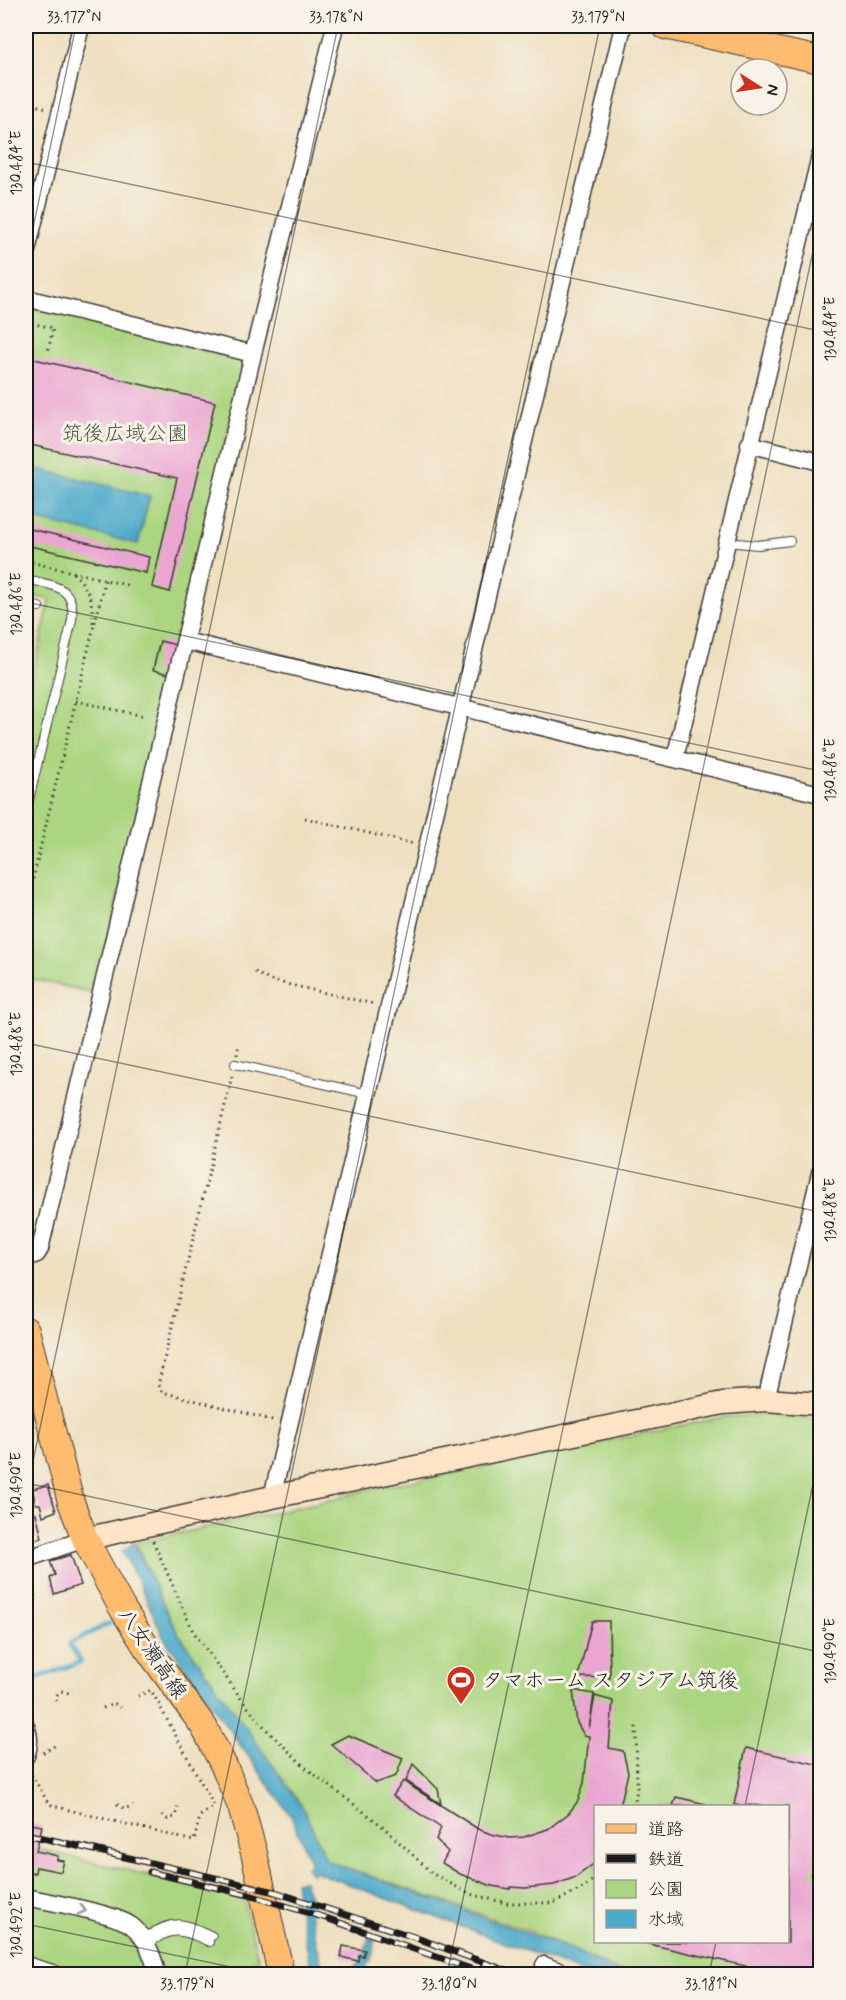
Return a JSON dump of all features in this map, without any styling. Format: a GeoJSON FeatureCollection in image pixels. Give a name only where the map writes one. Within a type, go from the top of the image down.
{"type":"FeatureCollection","features":[{"type":"Feature","properties":{"kind":"main road"},"geometry":{"type":"LineString","coordinates":[[665,26],[820,60]]}},
{"type":"Feature","properties":{"kind":"main road","name":"八女瀬高線"},"geometry":{"type":"LineString","coordinates":[[26,1330],[71,1502],[85,1539],[122,1608],[147,1648],[204,1727],[225,1768],[241,1807],[254,1853],[281,1974]]}},
{"type":"Feature","properties":{"kind":"street"},"geometry":{"type":"LineString","coordinates":[[26,255],[81,26]]}},
{"type":"Feature","properties":{"kind":"street"},"geometry":{"type":"LineString","coordinates":[[26,1258],[37,1254],[40,1249],[253,354],[335,26]]}},
{"type":"Feature","properties":{"kind":"street"},"geometry":{"type":"LineString","coordinates":[[272,1497],[623,26]]}},
{"type":"Feature","properties":{"kind":"street"},"geometry":{"type":"LineString","coordinates":[[675,758],[820,156]]}},
{"type":"Feature","properties":{"kind":"street"},"geometry":{"type":"LineString","coordinates":[[26,298],[253,354]]}},
{"type":"Feature","properties":{"kind":"street"},"geometry":{"type":"LineString","coordinates":[[749,444],[820,462]]}},
{"type":"Feature","properties":{"kind":"street"},"geometry":{"type":"LineString","coordinates":[[184,641],[820,794]]}},
{"type":"Feature","properties":{"kind":"street"},"geometry":{"type":"LineString","coordinates":[[766,1400],[820,1173]]}},
{"type":"Feature","properties":{"kind":"street"},"geometry":{"type":"LineString","coordinates":[[26,1559],[85,1539],[272,1497],[723,1403],[766,1400],[820,1404]]}},
{"type":"Feature","properties":{"kind":"street"},"geometry":{"type":"LineString","coordinates":[[26,1726],[32,1759]]}},
{"type":"Feature","properties":{"kind":"street"},"geometry":{"type":"LineString","coordinates":[[26,1897],[116,1918],[132,1926],[153,1957],[157,1974]]}},
{"type":"Feature","properties":{"kind":"street"},"geometry":{"type":"LineString","coordinates":[[26,1965],[55,1974]]}},
{"type":"Feature","properties":{"kind":"street"},"geometry":{"type":"LineString","coordinates":[[544,1965],[566,1974]]}},
{"type":"Feature","properties":{"kind":"lane"},"geometry":{"type":"LineString","coordinates":[[726,542],[758,545],[790,541]]}},
{"type":"Feature","properties":{"kind":"lane"},"geometry":{"type":"LineString","coordinates":[[26,579],[57,586],[64,590],[71,598],[73,607],[72,620],[26,812]]}},
{"type":"Feature","properties":{"kind":"lane"},"geometry":{"type":"LineString","coordinates":[[26,604],[39,607]]}},
{"type":"Feature","properties":{"kind":"lane"},"geometry":{"type":"LineString","coordinates":[[235,1064],[368,1094]]}},
{"type":"Feature","properties":{"kind":"lane"},"geometry":{"type":"LineString","coordinates":[[144,1943],[164,1925],[177,1924],[187,1925],[211,1939]]}},
{"type":"Feature","properties":{"kind":"path"},"geometry":{"type":"LineString","coordinates":[[26,103],[60,111]]}},
{"type":"Feature","properties":{"kind":"path"},"geometry":{"type":"LineString","coordinates":[[26,322],[53,328],[48,352]]}},
{"type":"Feature","properties":{"kind":"path"},"geometry":{"type":"LineString","coordinates":[[26,561],[131,586]]}},
{"type":"Feature","properties":{"kind":"path"},"geometry":{"type":"LineString","coordinates":[[71,572],[89,594],[93,612],[93,630]]}},
{"type":"Feature","properties":{"kind":"path"},"geometry":{"type":"LineString","coordinates":[[26,902],[105,580]]}},
{"type":"Feature","properties":{"kind":"path"},"geometry":{"type":"LineString","coordinates":[[75,701],[143,716]]}},
{"type":"Feature","properties":{"kind":"path"},"geometry":{"type":"LineString","coordinates":[[304,818],[427,847]]}},
{"type":"Feature","properties":{"kind":"path"},"geometry":{"type":"LineString","coordinates":[[255,972],[269,980],[388,1008]]}},
{"type":"Feature","properties":{"kind":"path"},"geometry":{"type":"LineString","coordinates":[[239,1044],[158,1385],[162,1392],[289,1424]]}},
{"type":"Feature","properties":{"kind":"path"},"geometry":{"type":"LineString","coordinates":[[151,1534],[193,1630],[245,1704],[306,1768],[381,1825],[434,1874],[470,1894],[506,1903],[553,1903],[585,1887],[594,1879]]}},
{"type":"Feature","properties":{"kind":"path"},"geometry":{"type":"LineString","coordinates":[[56,1745],[32,1759],[30,1772],[47,1801],[53,1806],[194,1841],[200,1816],[214,1806],[151,1689],[138,1696]]}},
{"type":"Feature","properties":{"kind":"path"},"geometry":{"type":"LineString","coordinates":[[56,1701],[57,1695],[62,1690],[73,1694]]}},
{"type":"Feature","properties":{"kind":"path"},"geometry":{"type":"LineString","coordinates":[[103,1708],[115,1704],[120,1708]]}},
{"type":"Feature","properties":{"kind":"path"},"geometry":{"type":"LineString","coordinates":[[634,1805],[638,1790],[636,1725]]}},
{"type":"Feature","properties":{"kind":"path"},"geometry":{"type":"LineString","coordinates":[[117,1804],[125,1809],[133,1805]]}},
{"type":"Feature","properties":{"kind":"path"},"geometry":{"type":"LineString","coordinates":[[162,1815],[168,1819],[174,1817],[177,1814],[177,1805]]}},
{"type":"Feature","properties":{"kind":"green space","name":"筑後広域公園"},"geometry":{"type":"Polygon","coordinates":[[[26,306],[240,359],[244,366],[180,632],[175,634],[178,645],[95,993],[26,978],[26,704],[50,600],[26,594],[26,306]]]}},
{"type":"Feature","properties":{"kind":"green space"},"geometry":{"type":"Polygon","coordinates":[[[766,1415],[820,1419],[820,1974],[627,1974],[532,1932],[324,1860],[173,1626],[136,1543],[339,1498],[365,1490],[725,1417],[766,1415]]]}},
{"type":"Feature","properties":{"kind":"green space"},"geometry":{"type":"Polygon","coordinates":[[[26,1846],[243,1898],[262,1974],[26,1974],[26,1846]]]}},
{"type":"Feature","properties":{"kind":"water"},"geometry":{"type":"Polygon","coordinates":[[[35,468],[150,496],[138,544],[26,517],[26,505],[35,468]]]}},
{"type":"Feature","properties":{"kind":"water"},"geometry":{"type":"Polygon","coordinates":[[[134,1543],[176,1630],[302,1806],[327,1861],[571,1949],[621,1974],[585,1974],[316,1871],[312,1874],[306,1867],[311,1863],[291,1816],[164,1638],[122,1552],[134,1543]]]}},
{"type":"Feature","properties":{"kind":"water"},"geometry":{"type":"Polygon","coordinates":[[[304,1881],[310,1897],[311,1919],[323,1971],[334,1974],[312,1974],[295,1882],[304,1881]]]}},
{"type":"Feature","properties":{"kind":"water"},"geometry":{"type":"Polygon","coordinates":[[[369,1938],[375,1940],[375,1945],[373,1955],[365,1967],[358,1974],[337,1974],[356,1966],[369,1938]]]}},
{"type":"Feature","properties":{"kind":"building"},"geometry":{"type":"Polygon","coordinates":[[[26,357],[215,402],[170,592],[152,587],[177,478],[26,444],[26,357]]]}},
{"type":"Feature","properties":{"kind":"building"},"geometry":{"type":"Polygon","coordinates":[[[26,528],[149,557],[146,573],[26,545],[26,528]]]}},
{"type":"Feature","properties":{"kind":"building"},"geometry":{"type":"Polygon","coordinates":[[[160,641],[176,645],[169,674],[153,670],[160,641]]]}},
{"type":"Feature","properties":{"kind":"building"},"geometry":{"type":"Polygon","coordinates":[[[48,1485],[56,1511],[43,1516],[40,1504],[36,1504],[32,1489],[48,1485]]]}},
{"type":"Feature","properties":{"kind":"building"},"geometry":{"type":"Polygon","coordinates":[[[36,1513],[42,1538],[26,1542],[26,1515],[36,1513]]]}},
{"type":"Feature","properties":{"kind":"building"},"geometry":{"type":"Polygon","coordinates":[[[71,1555],[81,1585],[54,1594],[50,1578],[55,1575],[50,1561],[71,1555]]]}},
{"type":"Feature","properties":{"kind":"building"},"geometry":{"type":"Polygon","coordinates":[[[31,1568],[35,1582],[31,1585],[35,1596],[29,1599],[31,1605],[26,1607],[26,1570],[31,1568]]]}},
{"type":"Feature","properties":{"kind":"building"},"geometry":{"type":"Polygon","coordinates":[[[592,1621],[609,1621],[610,1678],[578,1677],[592,1621]]]}},
{"type":"Feature","properties":{"kind":"building"},"geometry":{"type":"Polygon","coordinates":[[[573,1690],[594,1694],[589,1729],[595,1696],[613,1701],[609,1748],[623,1751],[628,1773],[620,1805],[594,1805],[594,1864],[576,1877],[554,1885],[510,1887],[510,1889],[492,1886],[460,1874],[442,1863],[448,1852],[436,1839],[441,1828],[393,1796],[403,1781],[478,1829],[509,1838],[524,1837],[548,1829],[569,1813],[578,1801],[584,1783],[589,1736],[584,1735],[577,1723],[573,1690]]]}},
{"type":"Feature","properties":{"kind":"building"},"geometry":{"type":"Polygon","coordinates":[[[348,1735],[403,1758],[396,1776],[376,1783],[331,1744],[348,1735]]]}},
{"type":"Feature","properties":{"kind":"building"},"geometry":{"type":"Polygon","coordinates":[[[746,1748],[820,1765],[820,1836],[811,1875],[820,1877],[820,1974],[762,1974],[763,1970],[644,1943],[789,1943],[789,1805],[734,1805],[746,1748]]]}},
{"type":"Feature","properties":{"kind":"building"},"geometry":{"type":"Polygon","coordinates":[[[413,1764],[438,1789],[441,1804],[406,1781],[413,1764]]]}},
{"type":"Feature","properties":{"kind":"building"},"geometry":{"type":"Polygon","coordinates":[[[676,1797],[710,1805],[673,1805],[676,1797]]]}},
{"type":"Feature","properties":{"kind":"building"},"geometry":{"type":"Polygon","coordinates":[[[26,1823],[42,1826],[36,1851],[58,1856],[57,1860],[64,1861],[61,1872],[36,1867],[35,1873],[26,1871],[26,1823]]]}},
{"type":"Feature","properties":{"kind":"building"},"geometry":{"type":"Polygon","coordinates":[[[343,1946],[365,1950],[363,1956],[359,1955],[358,1961],[341,1957],[343,1946]]]}},
{"type":"Feature","properties":{"kind":"waterway"},"geometry":{"type":"LineString","coordinates":[[26,1682],[81,1662],[69,1644],[110,1623]]}},
{"type":"Feature","properties":{"kind":"railway"},"geometry":{"type":"LineString","coordinates":[[26,1834],[275,1892],[417,1938],[515,1974]]}},
{"type":"Feature","properties":{"kind":"railway"},"geometry":{"type":"LineString","coordinates":[[150,1872],[249,1895],[323,1917],[485,1974]]}},
{"type":"Feature","properties":{"kind":"place","name":"タマホーム スタジアム筑後"},"geometry":{"type":"Point","coordinates":[461,1706]}}]}
